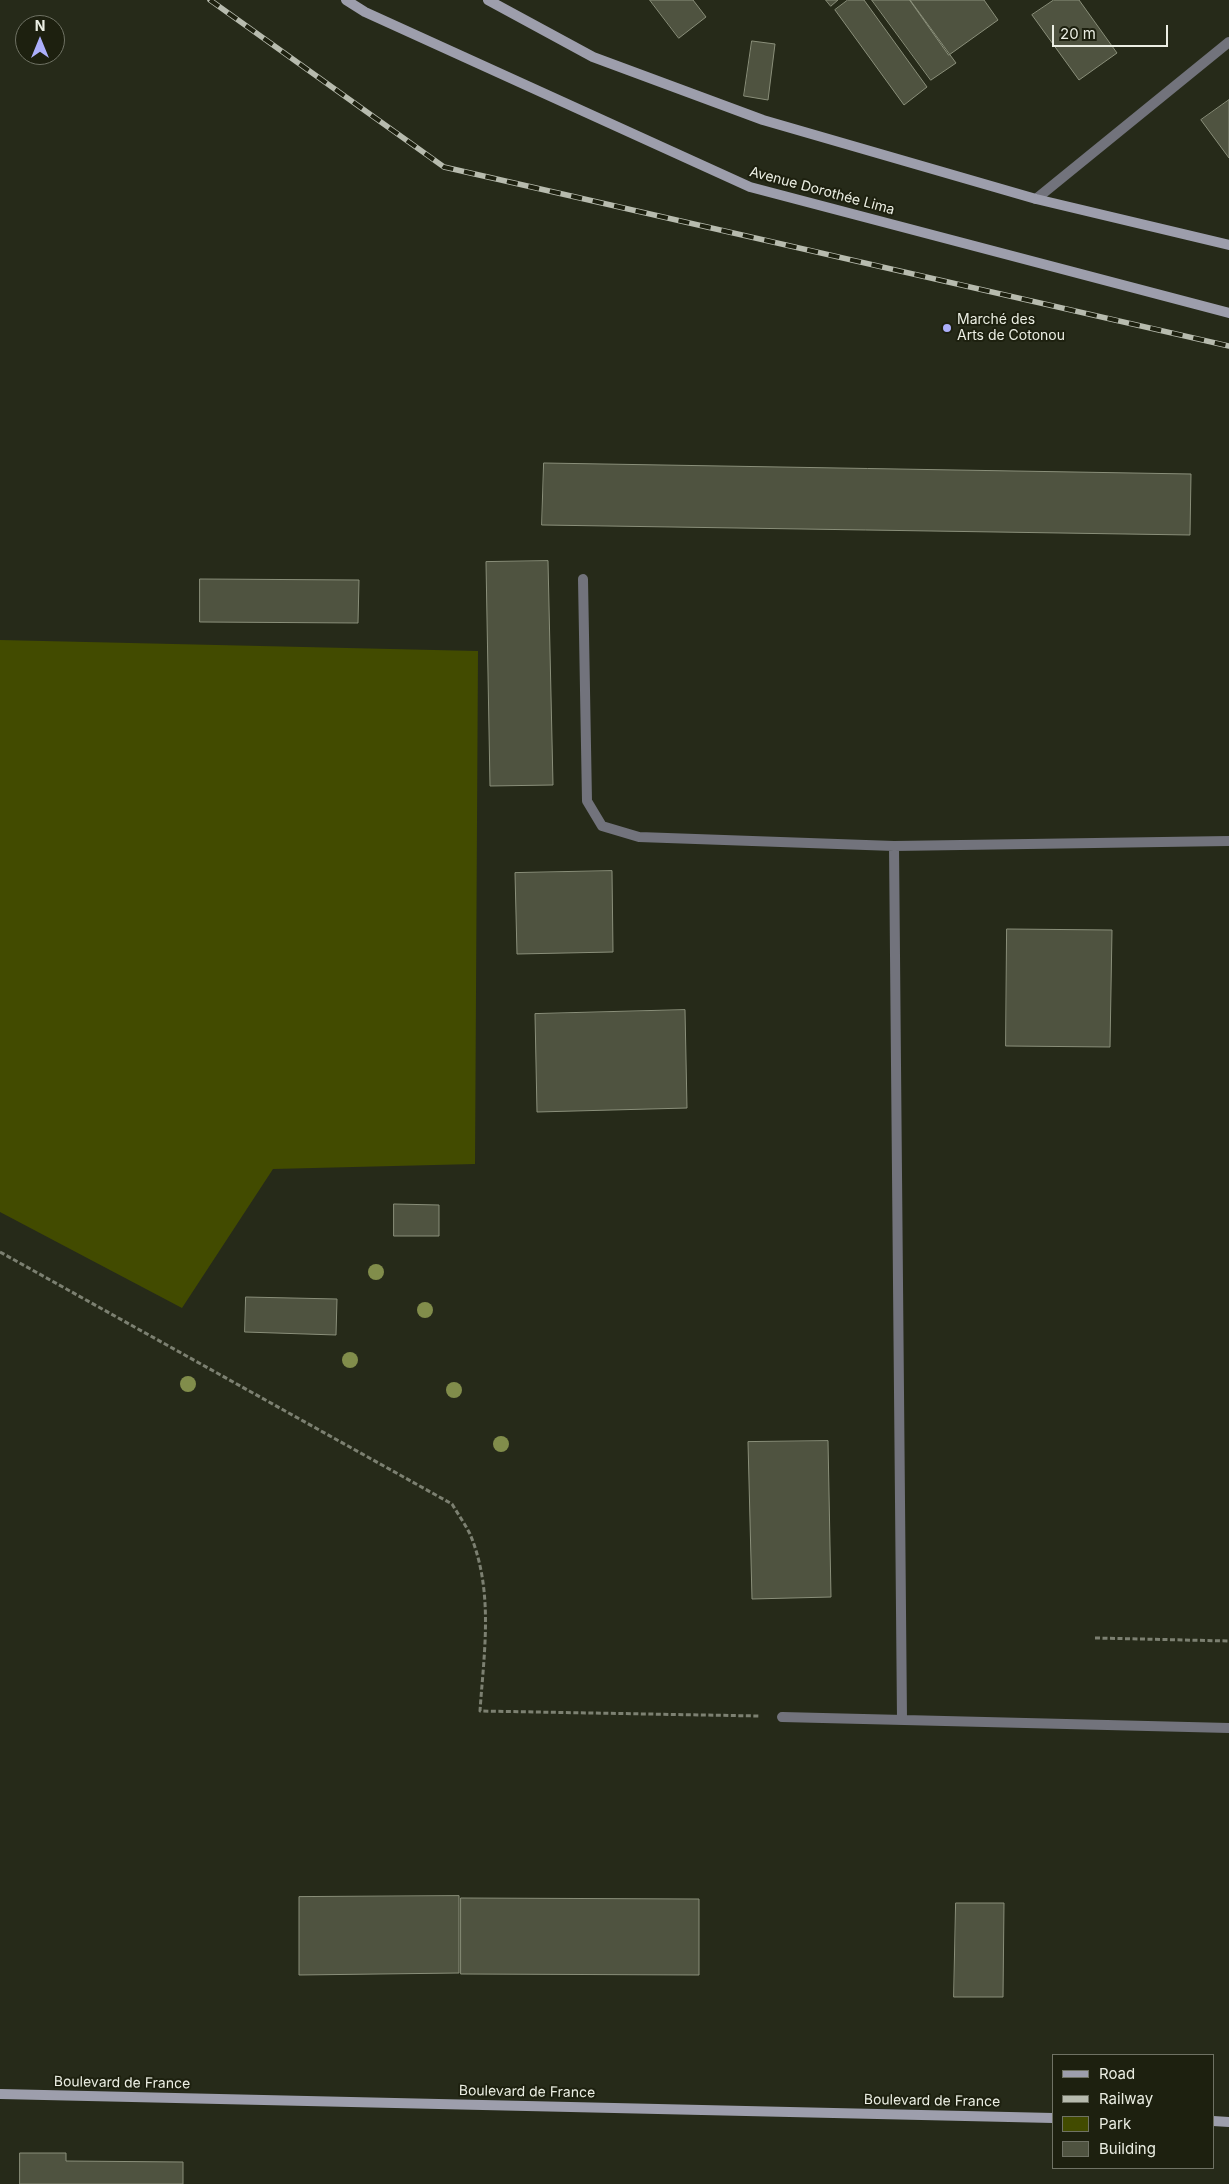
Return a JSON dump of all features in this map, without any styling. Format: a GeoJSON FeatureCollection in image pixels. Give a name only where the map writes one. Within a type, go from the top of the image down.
{"type":"FeatureCollection","features":[{"type":"Feature","properties":{"kind":"main road","name":"Avenue Dorothée Lima"},"geometry":{"type":"LineString","coordinates":[[346,0],[365,12],[750,187],[1229,313]]}},
{"type":"Feature","properties":{"kind":"main road"},"geometry":{"type":"LineString","coordinates":[[488,0],[593,56],[763,120],[1036,199],[1229,246]]}},
{"type":"Feature","properties":{"kind":"main road","name":"Boulevard de France"},"geometry":{"type":"LineString","coordinates":[[0,2094],[1052,2118]]}},
{"type":"Feature","properties":{"kind":"main road"},"geometry":{"type":"LineString","coordinates":[[1214,2121],[1229,2122]]}},
{"type":"Feature","properties":{"kind":"street"},"geometry":{"type":"LineString","coordinates":[[1036,199],[1229,42]]}},
{"type":"Feature","properties":{"kind":"street"},"geometry":{"type":"LineString","coordinates":[[583,579],[587,801],[602,826],[639,837],[894,846],[1229,841]]}},
{"type":"Feature","properties":{"kind":"street"},"geometry":{"type":"LineString","coordinates":[[894,846],[902,1719]]}},
{"type":"Feature","properties":{"kind":"street"},"geometry":{"type":"LineString","coordinates":[[782,1717],[1229,1728]]}},
{"type":"Feature","properties":{"kind":"path"},"geometry":{"type":"LineString","coordinates":[[0,1252],[452,1504],[470,1533],[483,1574],[487,1618],[480,1711],[782,1717]]}},
{"type":"Feature","properties":{"kind":"path"},"geometry":{"type":"LineString","coordinates":[[1095,1638],[1229,1641]]}},
{"type":"Feature","properties":{"kind":"green space"},"geometry":{"type":"Polygon","coordinates":[[[0,640],[478,651],[475,1164],[273,1169],[182,1308],[0,1212],[0,640]]]}},
{"type":"Feature","properties":{"kind":"building"},"geometry":{"type":"Polygon","coordinates":[[[650,0],[693,0],[706,17],[679,38],[650,0]]]}},
{"type":"Feature","properties":{"kind":"building"},"geometry":{"type":"Polygon","coordinates":[[[826,0],[838,0],[831,6],[826,0]]]}},
{"type":"Feature","properties":{"kind":"building"},"geometry":{"type":"Polygon","coordinates":[[[848,0],[864,0],[927,87],[904,105],[835,10],[848,0]]]}},
{"type":"Feature","properties":{"kind":"building"},"geometry":{"type":"Polygon","coordinates":[[[872,0],[910,0],[956,63],[931,80],[872,0]]]}},
{"type":"Feature","properties":{"kind":"building"},"geometry":{"type":"Polygon","coordinates":[[[910,0],[984,0],[998,20],[949,55],[910,0]]]}},
{"type":"Feature","properties":{"kind":"building"},"geometry":{"type":"Polygon","coordinates":[[[1054,0],[1079,0],[1117,53],[1079,80],[1032,15],[1054,0]]]}},
{"type":"Feature","properties":{"kind":"building"},"geometry":{"type":"Polygon","coordinates":[[[752,41],[775,44],[768,100],[744,96],[752,41]]]}},
{"type":"Feature","properties":{"kind":"building"},"geometry":{"type":"Polygon","coordinates":[[[1229,100],[1229,158],[1201,120],[1229,100]]]}},
{"type":"Feature","properties":{"kind":"building"},"geometry":{"type":"Polygon","coordinates":[[[544,463],[1191,474],[1190,535],[542,525],[544,463]]]}},
{"type":"Feature","properties":{"kind":"building"},"geometry":{"type":"Polygon","coordinates":[[[548,561],[553,785],[490,786],[486,562],[548,561]]]}},
{"type":"Feature","properties":{"kind":"building"},"geometry":{"type":"Polygon","coordinates":[[[200,579],[359,580],[358,623],[200,622],[200,579]]]}},
{"type":"Feature","properties":{"kind":"building"},"geometry":{"type":"Polygon","coordinates":[[[612,871],[613,952],[517,954],[515,873],[612,871]]]}},
{"type":"Feature","properties":{"kind":"building"},"geometry":{"type":"Polygon","coordinates":[[[1007,929],[1112,930],[1110,1047],[1006,1046],[1007,929]]]}},
{"type":"Feature","properties":{"kind":"building"},"geometry":{"type":"Polygon","coordinates":[[[685,1010],[687,1108],[537,1112],[535,1014],[685,1010]]]}},
{"type":"Feature","properties":{"kind":"building"},"geometry":{"type":"Polygon","coordinates":[[[394,1204],[439,1205],[439,1236],[394,1236],[394,1204]]]}},
{"type":"Feature","properties":{"kind":"building"},"geometry":{"type":"Polygon","coordinates":[[[246,1297],[337,1299],[336,1335],[245,1332],[246,1297]]]}},
{"type":"Feature","properties":{"kind":"building"},"geometry":{"type":"Polygon","coordinates":[[[828,1441],[831,1597],[752,1599],[748,1442],[828,1441]]]}},
{"type":"Feature","properties":{"kind":"building"},"geometry":{"type":"Polygon","coordinates":[[[459,1896],[459,1973],[299,1975],[299,1897],[459,1896]]]}},
{"type":"Feature","properties":{"kind":"building"},"geometry":{"type":"Polygon","coordinates":[[[461,1898],[699,1899],[699,1975],[461,1974],[461,1898]]]}},
{"type":"Feature","properties":{"kind":"building"},"geometry":{"type":"Polygon","coordinates":[[[956,1903],[1004,1903],[1003,1997],[954,1997],[956,1903]]]}},
{"type":"Feature","properties":{"kind":"building"},"geometry":{"type":"Polygon","coordinates":[[[20,2153],[66,2153],[66,2161],[183,2162],[183,2184],[20,2184],[20,2153]]]}},
{"type":"Feature","properties":{"kind":"railway"},"geometry":{"type":"LineString","coordinates":[[210,0],[444,167],[1229,346]]}},
{"type":"Feature","properties":{"kind":"place","name":"Marché des Arts de Cotonou"},"geometry":{"type":"Point","coordinates":[947,328]}}]}
